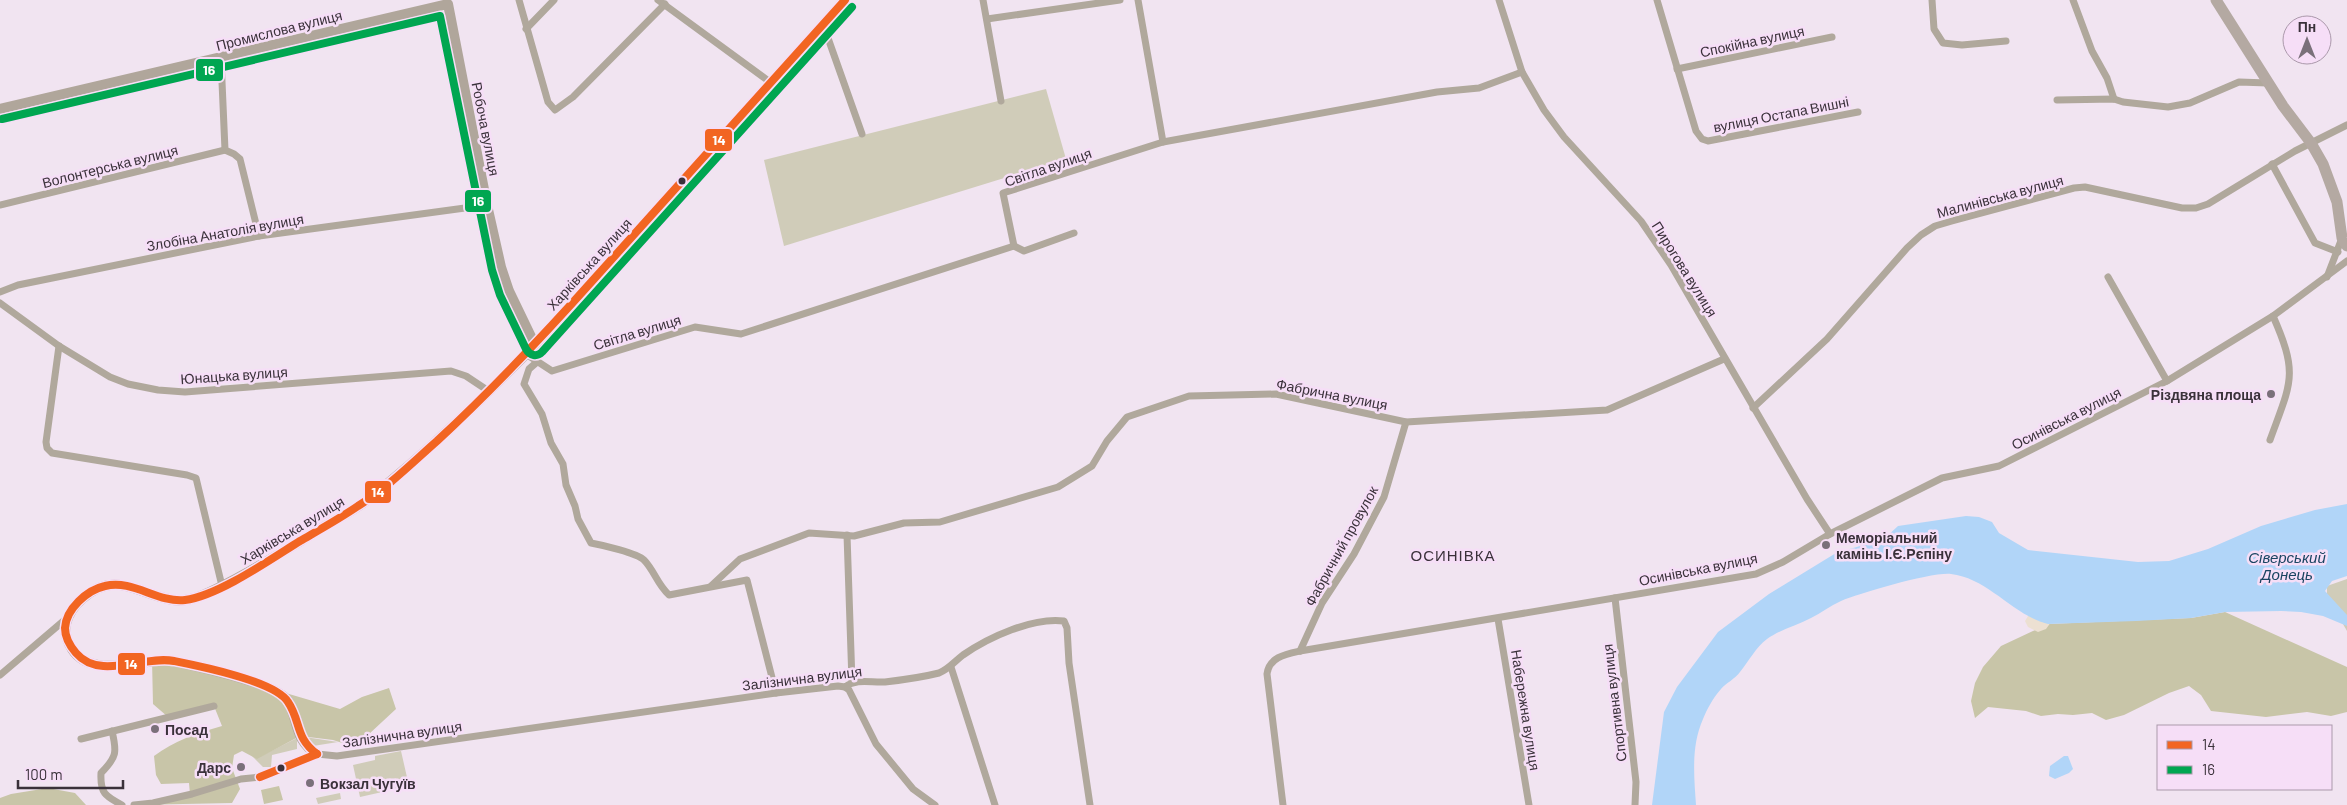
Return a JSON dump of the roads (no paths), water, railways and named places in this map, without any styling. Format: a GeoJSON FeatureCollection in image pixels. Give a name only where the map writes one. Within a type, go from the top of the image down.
{"type":"FeatureCollection","features":[{"type":"Feature","properties":{"kind":"main road"},"geometry":{"type":"LineString","coordinates":[[2216,0],[2268,83],[2311,143],[2322,164],[2334,193],[2342,246]]}},
{"type":"Feature","properties":{"kind":"street"},"geometry":{"type":"LineString","coordinates":[[519,0],[548,102],[556,110],[573,96],[665,4]]}},
{"type":"Feature","properties":{"kind":"street"},"geometry":{"type":"LineString","coordinates":[[526,29],[554,0]]}},
{"type":"Feature","properties":{"kind":"street"},"geometry":{"type":"LineString","coordinates":[[658,0],[770,82]]}},
{"type":"Feature","properties":{"kind":"street","name":"Харківська вулиця"},"geometry":{"type":"LineString","coordinates":[[0,675],[67,617],[88,594],[98,587],[110,584],[127,585],[173,600],[196,599],[222,586],[364,502],[422,455],[490,392],[535,345],[845,0]]}},
{"type":"Feature","properties":{"kind":"street"},"geometry":{"type":"LineString","coordinates":[[983,0],[1001,100]]}},
{"type":"Feature","properties":{"kind":"street"},"geometry":{"type":"LineString","coordinates":[[987,19],[1120,0]]}},
{"type":"Feature","properties":{"kind":"street"},"geometry":{"type":"LineString","coordinates":[[1138,0],[1162,142]]}},
{"type":"Feature","properties":{"kind":"street","name":"Пирогова вулиця"},"geometry":{"type":"LineString","coordinates":[[1499,0],[1522,72],[1544,110],[1564,138],[1641,221],[1671,265],[1724,359],[1807,499],[1830,534]]}},
{"type":"Feature","properties":{"kind":"street"},"geometry":{"type":"LineString","coordinates":[[1657,0],[1677,69]]}},
{"type":"Feature","properties":{"kind":"street"},"geometry":{"type":"LineString","coordinates":[[1932,0],[1934,29],[1943,43],[1950,46],[1962,46],[2006,41]]}},
{"type":"Feature","properties":{"kind":"street"},"geometry":{"type":"LineString","coordinates":[[2073,0],[2092,51],[2104,73],[2114,99]]}},
{"type":"Feature","properties":{"kind":"street","name":"Промислова вулиця"},"geometry":{"type":"LineString","coordinates":[[0,109],[221,59],[448,2]]}},
{"type":"Feature","properties":{"kind":"street","name":"Робоча вулиця"},"geometry":{"type":"LineString","coordinates":[[448,2],[487,205],[501,267],[509,290],[535,345]]}},
{"type":"Feature","properties":{"kind":"street"},"geometry":{"type":"LineString","coordinates":[[823,24],[862,134]]}},
{"type":"Feature","properties":{"kind":"street","name":"Спокійна вулиця"},"geometry":{"type":"LineString","coordinates":[[1677,69],[1832,37]]}},
{"type":"Feature","properties":{"kind":"street"},"geometry":{"type":"LineString","coordinates":[[221,59],[225,150],[240,159],[258,236]]}},
{"type":"Feature","properties":{"kind":"street","name":"вулиця Остапа Вишні"},"geometry":{"type":"LineString","coordinates":[[1677,69],[1696,131],[1702,139],[1708,141],[1858,112]]}},
{"type":"Feature","properties":{"kind":"street","name":"Світла вулиця"},"geometry":{"type":"LineString","coordinates":[[526,354],[552,371],[694,327],[740,334],[1014,246],[1003,193],[1162,142],[1437,92],[1479,88],[1522,72]]}},
{"type":"Feature","properties":{"kind":"street"},"geometry":{"type":"LineString","coordinates":[[2057,100],[2114,99],[2131,104],[2168,108],[2190,103],[2239,82],[2268,83]]}},
{"type":"Feature","properties":{"kind":"street","name":"Малинівська вулиця"},"geometry":{"type":"LineString","coordinates":[[1753,408],[1827,340],[1907,248],[1935,226],[2074,188],[2085,187],[2182,208],[2196,208],[2208,204],[2272,164],[2347,125]]}},
{"type":"Feature","properties":{"kind":"street","name":"Волонтерська вулиця"},"geometry":{"type":"LineString","coordinates":[[0,205],[225,150]]}},
{"type":"Feature","properties":{"kind":"street"},"geometry":{"type":"LineString","coordinates":[[2272,164],[2315,243],[2342,246],[2326,279]]}},
{"type":"Feature","properties":{"kind":"street","name":"Злобіна Анатолія вулиця"},"geometry":{"type":"LineString","coordinates":[[0,292],[18,285],[258,236],[487,205]]}},
{"type":"Feature","properties":{"kind":"street"},"geometry":{"type":"LineString","coordinates":[[1014,246],[1024,251],[1074,234]]}},
{"type":"Feature","properties":{"kind":"street","name":"Осинівська вулиця"},"geometry":{"type":"LineString","coordinates":[[1284,805],[1267,674],[1271,662],[1285,654],[1498,619],[1708,580],[1756,574],[1783,562],[1830,534],[1942,478],[1999,466],[2167,381],[2273,316],[2347,262]]}},
{"type":"Feature","properties":{"kind":"street"},"geometry":{"type":"LineString","coordinates":[[2108,277],[2167,381]]}},
{"type":"Feature","properties":{"kind":"street","name":"Юнацька вулиця"},"geometry":{"type":"LineString","coordinates":[[0,302],[59,346],[110,377],[128,384],[158,390],[186,392],[451,371],[466,376],[490,392]]}},
{"type":"Feature","properties":{"kind":"street"},"geometry":{"type":"LineString","coordinates":[[2270,440],[2291,377],[2286,346],[2273,316]]}},
{"type":"Feature","properties":{"kind":"street"},"geometry":{"type":"LineString","coordinates":[[59,346],[46,448],[52,453],[196,478],[222,586]]}},
{"type":"Feature","properties":{"kind":"street","name":"Фабрична вулиця"},"geometry":{"type":"LineString","coordinates":[[711,586],[740,559],[809,533],[854,536],[904,524],[940,522],[1058,486],[1092,466],[1107,441],[1127,417],[1189,396],[1276,394],[1406,422],[1607,410],[1724,359]]}},
{"type":"Feature","properties":{"kind":"street"},"geometry":{"type":"LineString","coordinates":[[537,362],[529,369],[524,384],[542,414],[551,443],[563,464],[566,484],[578,519],[591,542],[644,559],[660,587],[669,594],[747,580],[776,693]]}},
{"type":"Feature","properties":{"kind":"street","name":"Фабричний провулок"},"geometry":{"type":"LineString","coordinates":[[1300,651],[1322,603],[1354,554],[1384,496],[1406,422]]}},
{"type":"Feature","properties":{"kind":"street"},"geometry":{"type":"LineString","coordinates":[[847,535],[852,682]]}},
{"type":"Feature","properties":{"kind":"street","name":"Спортивна вулиця"},"geometry":{"type":"LineString","coordinates":[[1615,598],[1636,782],[1635,805]]}},
{"type":"Feature","properties":{"kind":"street"},"geometry":{"type":"LineString","coordinates":[[67,617],[65,630],[68,642],[75,654],[85,661],[102,666],[120,666],[152,660],[168,660],[268,687],[287,700],[301,740],[308,749],[317,754]]}},
{"type":"Feature","properties":{"kind":"street","name":"Набережна вулиця"},"geometry":{"type":"LineString","coordinates":[[1498,619],[1529,805]]}},
{"type":"Feature","properties":{"kind":"street","name":"Залізнична вулиця"},"geometry":{"type":"LineString","coordinates":[[317,754],[337,756],[776,693],[838,686],[845,688],[852,682],[885,682],[939,672],[951,667],[965,653],[1026,624],[1039,621],[1064,621],[1068,628],[1069,663],[1090,805]]}},
{"type":"Feature","properties":{"kind":"street"},"geometry":{"type":"LineString","coordinates":[[951,667],[995,805]]}},
{"type":"Feature","properties":{"kind":"street"},"geometry":{"type":"LineString","coordinates":[[845,688],[849,690],[876,744],[913,788],[935,805]]}},
{"type":"Feature","properties":{"kind":"street"},"geometry":{"type":"LineString","coordinates":[[81,738],[214,706]]}},
{"type":"Feature","properties":{"kind":"street"},"geometry":{"type":"LineString","coordinates":[[112,731],[116,747],[112,762],[101,772],[101,786],[108,798],[122,805]]}},
{"type":"Feature","properties":{"kind":"street"},"geometry":{"type":"LineString","coordinates":[[134,805],[153,803],[192,794],[241,779],[260,777],[317,754]]}},
{"type":"Feature","properties":{"kind":"water","name":"Сіверський Донець"},"geometry":{"type":"Polygon","coordinates":[[[2347,504],[2347,576],[2332,581],[2325,591],[2347,615],[2347,626],[2323,616],[2281,611],[2225,612],[2191,618],[2048,624],[2024,613],[1977,582],[1951,574],[1928,576],[1879,588],[1841,601],[1763,642],[1738,674],[1715,696],[1699,729],[1695,750],[1696,805],[1652,805],[1664,712],[1677,687],[1718,632],[1769,594],[1836,553],[1884,539],[1898,526],[1966,516],[1979,517],[1992,522],[1999,533],[2028,550],[2138,562],[2169,561],[2208,549],[2261,526],[2315,510],[2347,504]]]}},
{"type":"Feature","properties":{"kind":"water"},"geometry":{"type":"Polygon","coordinates":[[[2064,756],[2068,756],[2073,769],[2069,773],[2055,779],[2049,776],[2050,766],[2064,756]]]}},
{"type":"Feature","properties":{"kind":"place","name":"Різдвяна площа"},"geometry":{"type":"Point","coordinates":[2271,394]}},
{"type":"Feature","properties":{"kind":"place","name":"Меморіальний камінь І.Є.Рєпіну"},"geometry":{"type":"Point","coordinates":[1826,545]}},
{"type":"Feature","properties":{"kind":"place","name":"Посад"},"geometry":{"type":"Point","coordinates":[155,729]}},
{"type":"Feature","properties":{"kind":"place","name":"Дарс"},"geometry":{"type":"Point","coordinates":[241,767]}},
{"type":"Feature","properties":{"kind":"place","name":"Вокзал Чугуїв"},"geometry":{"type":"Point","coordinates":[310,783]}},
{"type":"Feature","properties":{"kind":"district","name":"ОСИНІВКА"},"geometry":{"type":"Point","coordinates":[1453,555]}}]}
